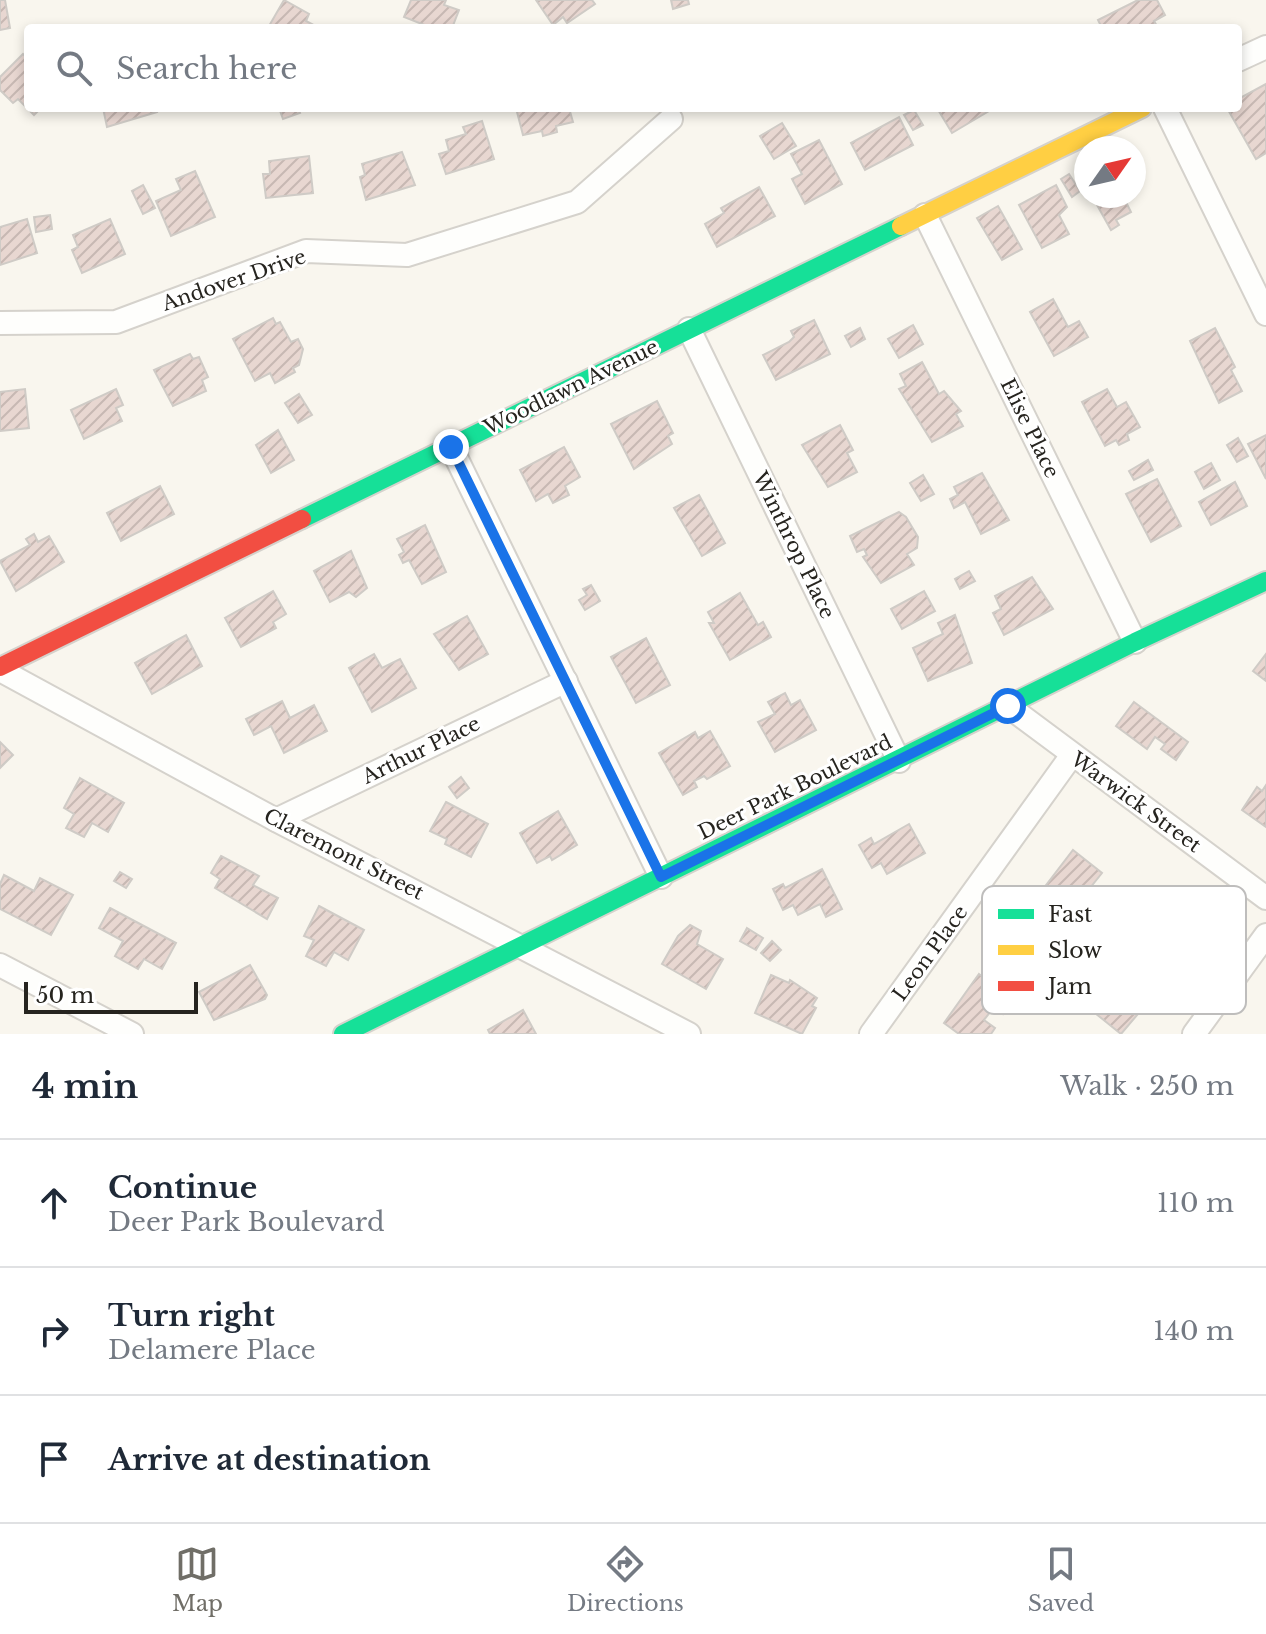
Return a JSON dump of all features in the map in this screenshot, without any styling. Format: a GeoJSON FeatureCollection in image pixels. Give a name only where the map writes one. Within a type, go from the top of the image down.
{"type":"FeatureCollection","features":[{"type":"Feature","properties":{"kind":"street"},"geometry":{"type":"LineString","coordinates":[[1242,58],[1266,47]]}},
{"type":"Feature","properties":{"kind":"street","name":"Woodlawn Avenue"},"geometry":{"type":"LineString","coordinates":[[0,668],[1134,112]]}},
{"type":"Feature","properties":{"kind":"street"},"geometry":{"type":"LineString","coordinates":[[1167,112],[1266,314]]}},
{"type":"Feature","properties":{"kind":"street","name":"Andover Drive"},"geometry":{"type":"LineString","coordinates":[[0,323],[116,322],[306,251],[407,255],[577,202],[671,119]]}},
{"type":"Feature","properties":{"kind":"street","name":"Elise Place"},"geometry":{"type":"LineString","coordinates":[[925,215],[1135,642]]}},
{"type":"Feature","properties":{"kind":"street","name":"Winthrop Place"},"geometry":{"type":"LineString","coordinates":[[689,329],[899,761]]}},
{"type":"Feature","properties":{"kind":"street"},"geometry":{"type":"LineString","coordinates":[[451,447],[661,877]]}},
{"type":"Feature","properties":{"kind":"street","name":"Deer Park Boulevard"},"geometry":{"type":"LineString","coordinates":[[343,1034],[1135,642],[1266,581]]}},
{"type":"Feature","properties":{"kind":"street","name":"Claremont Street"},"geometry":{"type":"LineString","coordinates":[[0,668],[276,820],[689,1034]]}},
{"type":"Feature","properties":{"kind":"street","name":"Arthur Place"},"geometry":{"type":"LineString","coordinates":[[276,820],[566,681]]}},
{"type":"Feature","properties":{"kind":"street","name":"Warwick Street"},"geometry":{"type":"LineString","coordinates":[[1008,706],[1266,898]]}},
{"type":"Feature","properties":{"kind":"street","name":"Leon Place"},"geometry":{"type":"LineString","coordinates":[[871,1034],[1072,755]]}},
{"type":"Feature","properties":{"kind":"street"},"geometry":{"type":"LineString","coordinates":[[1246,962],[1266,935]]}},
{"type":"Feature","properties":{"kind":"street"},"geometry":{"type":"LineString","coordinates":[[0,965],[132,1034]]}},
{"type":"Feature","properties":{"kind":"street"},"geometry":{"type":"LineString","coordinates":[[1194,1034],[1209,1014]]}},
{"type":"Feature","properties":{"kind":"building"},"geometry":{"type":"Polygon","coordinates":[[[0,0],[5,0],[10,28],[0,30],[0,0]]]}},
{"type":"Feature","properties":{"kind":"building"},"geometry":{"type":"Polygon","coordinates":[[[284,0],[309,14],[306,21],[312,24],[270,24],[284,0]]]}},
{"type":"Feature","properties":{"kind":"building"},"geometry":{"type":"Polygon","coordinates":[[[411,0],[446,0],[444,5],[459,10],[454,24],[422,24],[404,17],[411,0]]]}},
{"type":"Feature","properties":{"kind":"building"},"geometry":{"type":"Polygon","coordinates":[[[536,0],[592,0],[595,4],[567,23],[563,17],[552,24],[536,0]]]}},
{"type":"Feature","properties":{"kind":"building"},"geometry":{"type":"Polygon","coordinates":[[[671,0],[688,0],[689,4],[673,9],[671,0]]]}},
{"type":"Feature","properties":{"kind":"building"},"geometry":{"type":"Polygon","coordinates":[[[1138,0],[1157,0],[1165,15],[1154,21],[1156,24],[1100,24],[1098,20],[1138,0]]]}},
{"type":"Feature","properties":{"kind":"building"},"geometry":{"type":"Polygon","coordinates":[[[24,55],[24,105],[18,99],[13,103],[0,90],[0,77],[24,55]]]}},
{"type":"Feature","properties":{"kind":"building"},"geometry":{"type":"Polygon","coordinates":[[[1266,84],[1266,153],[1256,159],[1229,112],[1242,112],[1242,97],[1266,84]]]}},
{"type":"Feature","properties":{"kind":"building"},"geometry":{"type":"Polygon","coordinates":[[[104,112],[157,112],[107,127],[104,112]]]}},
{"type":"Feature","properties":{"kind":"building"},"geometry":{"type":"Polygon","coordinates":[[[280,112],[300,113],[283,119],[280,112]]]}},
{"type":"Feature","properties":{"kind":"building"},"geometry":{"type":"Polygon","coordinates":[[[517,112],[570,112],[573,122],[556,126],[557,132],[543,136],[542,131],[523,135],[517,112]]]}},
{"type":"Feature","properties":{"kind":"building"},"geometry":{"type":"Polygon","coordinates":[[[915,112],[923,125],[913,130],[904,115],[915,112]]]}},
{"type":"Feature","properties":{"kind":"building"},"geometry":{"type":"Polygon","coordinates":[[[939,112],[987,112],[952,133],[939,112]]]}},
{"type":"Feature","properties":{"kind":"building"},"geometry":{"type":"Polygon","coordinates":[[[899,117],[913,145],[865,170],[851,143],[899,117]]]}},
{"type":"Feature","properties":{"kind":"building"},"geometry":{"type":"Polygon","coordinates":[[[482,121],[494,159],[446,174],[439,154],[449,151],[446,140],[466,134],[463,127],[482,121]]]}},
{"type":"Feature","properties":{"kind":"building"},"geometry":{"type":"Polygon","coordinates":[[[782,123],[796,146],[774,159],[760,136],[782,123]]]}},
{"type":"Feature","properties":{"kind":"building"},"geometry":{"type":"Polygon","coordinates":[[[819,140],[842,184],[805,204],[792,179],[802,174],[791,154],[819,140]]]}},
{"type":"Feature","properties":{"kind":"building"},"geometry":{"type":"Polygon","coordinates":[[[402,152],[415,185],[366,200],[360,177],[365,175],[362,164],[402,152]]]}},
{"type":"Feature","properties":{"kind":"building"},"geometry":{"type":"Polygon","coordinates":[[[309,156],[313,193],[266,198],[263,174],[270,174],[269,161],[309,156]]]}},
{"type":"Feature","properties":{"kind":"building"},"geometry":{"type":"Polygon","coordinates":[[[195,171],[215,217],[171,236],[156,201],[181,190],[176,179],[195,171]]]}},
{"type":"Feature","properties":{"kind":"building"},"geometry":{"type":"Polygon","coordinates":[[[1069,174],[1074,182],[1072,197],[1061,179],[1069,174]]]}},
{"type":"Feature","properties":{"kind":"building"},"geometry":{"type":"Polygon","coordinates":[[[143,185],[155,208],[143,214],[132,191],[143,185]]]}},
{"type":"Feature","properties":{"kind":"building"},"geometry":{"type":"Polygon","coordinates":[[[1056,185],[1067,207],[1059,215],[1069,234],[1042,248],[1019,205],[1056,185]]]}},
{"type":"Feature","properties":{"kind":"building"},"geometry":{"type":"Polygon","coordinates":[[[759,187],[775,216],[717,247],[705,224],[724,213],[721,208],[759,187]]]}},
{"type":"Feature","properties":{"kind":"building"},"geometry":{"type":"Polygon","coordinates":[[[998,206],[1022,249],[1002,260],[977,218],[998,206]]]}},
{"type":"Feature","properties":{"kind":"building"},"geometry":{"type":"Polygon","coordinates":[[[1099,208],[1129,208],[1131,212],[1116,220],[1119,225],[1111,230],[1099,208]]]}},
{"type":"Feature","properties":{"kind":"building"},"geometry":{"type":"Polygon","coordinates":[[[50,215],[52,229],[36,232],[34,217],[50,215]]]}},
{"type":"Feature","properties":{"kind":"building"},"geometry":{"type":"Polygon","coordinates":[[[27,219],[37,253],[0,265],[0,227],[27,219]]]}},
{"type":"Feature","properties":{"kind":"building"},"geometry":{"type":"Polygon","coordinates":[[[110,219],[125,254],[82,273],[72,250],[78,247],[73,235],[110,219]]]}},
{"type":"Feature","properties":{"kind":"building"},"geometry":{"type":"Polygon","coordinates":[[[1053,299],[1068,327],[1079,321],[1088,337],[1054,356],[1030,312],[1053,299]]]}},
{"type":"Feature","properties":{"kind":"building"},"geometry":{"type":"Polygon","coordinates":[[[273,318],[276,324],[280,322],[291,342],[298,339],[303,349],[299,365],[293,368],[295,372],[275,383],[270,373],[255,381],[233,339],[273,318]]]}},
{"type":"Feature","properties":{"kind":"building"},"geometry":{"type":"Polygon","coordinates":[[[814,320],[830,354],[776,380],[763,355],[789,342],[794,337],[791,331],[814,320]]]}},
{"type":"Feature","properties":{"kind":"building"},"geometry":{"type":"Polygon","coordinates":[[[913,325],[923,344],[899,358],[888,339],[913,325]]]}},
{"type":"Feature","properties":{"kind":"building"},"geometry":{"type":"Polygon","coordinates":[[[860,328],[865,339],[851,347],[845,336],[860,328]]]}},
{"type":"Feature","properties":{"kind":"building"},"geometry":{"type":"Polygon","coordinates":[[[1215,328],[1235,367],[1231,370],[1242,391],[1219,403],[1190,341],[1215,328]]]}},
{"type":"Feature","properties":{"kind":"building"},"geometry":{"type":"Polygon","coordinates":[[[190,354],[193,359],[199,357],[208,377],[202,380],[206,391],[173,406],[154,370],[190,354]]]}},
{"type":"Feature","properties":{"kind":"building"},"geometry":{"type":"Polygon","coordinates":[[[922,362],[939,394],[944,391],[961,411],[956,414],[963,426],[932,442],[899,389],[906,386],[900,374],[922,362]]]}},
{"type":"Feature","properties":{"kind":"building"},"geometry":{"type":"Polygon","coordinates":[[[25,389],[29,428],[0,431],[0,392],[25,389]]]}},
{"type":"Feature","properties":{"kind":"building"},"geometry":{"type":"Polygon","coordinates":[[[116,389],[123,405],[116,408],[122,421],[84,439],[71,410],[116,389]]]}},
{"type":"Feature","properties":{"kind":"building"},"geometry":{"type":"Polygon","coordinates":[[[1107,389],[1117,407],[1126,402],[1140,427],[1127,434],[1129,440],[1119,445],[1116,440],[1105,446],[1082,402],[1107,389]]]}},
{"type":"Feature","properties":{"kind":"building"},"geometry":{"type":"Polygon","coordinates":[[[299,394],[312,415],[298,423],[285,403],[299,394]]]}},
{"type":"Feature","properties":{"kind":"building"},"geometry":{"type":"Polygon","coordinates":[[[657,401],[673,433],[668,436],[672,444],[634,469],[611,424],[657,401]]]}},
{"type":"Feature","properties":{"kind":"building"},"geometry":{"type":"Polygon","coordinates":[[[840,425],[853,450],[847,453],[857,472],[828,487],[802,445],[840,425]]]}},
{"type":"Feature","properties":{"kind":"building"},"geometry":{"type":"Polygon","coordinates":[[[278,430],[294,460],[271,473],[256,445],[278,430]]]}},
{"type":"Feature","properties":{"kind":"building"},"geometry":{"type":"Polygon","coordinates":[[[1266,435],[1266,479],[1248,444],[1266,435]]]}},
{"type":"Feature","properties":{"kind":"building"},"geometry":{"type":"Polygon","coordinates":[[[1238,438],[1248,456],[1237,462],[1227,445],[1238,438]]]}},
{"type":"Feature","properties":{"kind":"building"},"geometry":{"type":"Polygon","coordinates":[[[564,447],[580,477],[565,486],[569,495],[553,503],[548,494],[536,501],[520,470],[564,447]]]}},
{"type":"Feature","properties":{"kind":"building"},"geometry":{"type":"Polygon","coordinates":[[[1148,460],[1153,470],[1134,480],[1129,471],[1148,460]]]}},
{"type":"Feature","properties":{"kind":"building"},"geometry":{"type":"Polygon","coordinates":[[[1211,463],[1220,480],[1204,489],[1195,472],[1211,463]]]}},
{"type":"Feature","properties":{"kind":"building"},"geometry":{"type":"Polygon","coordinates":[[[982,473],[1009,520],[981,534],[965,502],[954,508],[950,499],[958,495],[954,487],[982,473]]]}},
{"type":"Feature","properties":{"kind":"building"},"geometry":{"type":"Polygon","coordinates":[[[923,475],[934,494],[921,501],[910,483],[923,475]]]}},
{"type":"Feature","properties":{"kind":"building"},"geometry":{"type":"Polygon","coordinates":[[[1157,479],[1181,526],[1151,542],[1126,494],[1157,479]]]}},
{"type":"Feature","properties":{"kind":"building"},"geometry":{"type":"Polygon","coordinates":[[[1235,482],[1247,506],[1211,525],[1199,502],[1235,482]]]}},
{"type":"Feature","properties":{"kind":"building"},"geometry":{"type":"Polygon","coordinates":[[[160,486],[174,514],[121,541],[107,513],[160,486]]]}},
{"type":"Feature","properties":{"kind":"building"},"geometry":{"type":"Polygon","coordinates":[[[699,495],[725,543],[702,556],[674,508],[699,495]]]}},
{"type":"Feature","properties":{"kind":"building"},"geometry":{"type":"Polygon","coordinates":[[[899,512],[906,517],[918,537],[917,548],[907,554],[914,565],[881,583],[863,557],[867,555],[864,549],[857,552],[850,536],[899,512]]]}},
{"type":"Feature","properties":{"kind":"building"},"geometry":{"type":"Polygon","coordinates":[[[425,525],[446,572],[422,584],[409,560],[403,563],[399,555],[404,552],[397,539],[425,525]]]}},
{"type":"Feature","properties":{"kind":"building"},"geometry":{"type":"Polygon","coordinates":[[[34,534],[38,542],[49,536],[64,562],[16,591],[0,561],[30,545],[26,539],[34,534]]]}},
{"type":"Feature","properties":{"kind":"building"},"geometry":{"type":"Polygon","coordinates":[[[351,551],[367,588],[356,597],[349,592],[330,602],[314,571],[351,551]]]}},
{"type":"Feature","properties":{"kind":"building"},"geometry":{"type":"Polygon","coordinates":[[[969,571],[975,581],[960,589],[955,579],[969,571]]]}},
{"type":"Feature","properties":{"kind":"building"},"geometry":{"type":"Polygon","coordinates":[[[1032,577],[1053,609],[1004,635],[993,613],[1001,609],[995,596],[1032,577]]]}},
{"type":"Feature","properties":{"kind":"building"},"geometry":{"type":"Polygon","coordinates":[[[591,585],[600,601],[585,610],[579,600],[587,595],[583,589],[591,585]]]}},
{"type":"Feature","properties":{"kind":"building"},"geometry":{"type":"Polygon","coordinates":[[[273,591],[286,614],[273,622],[276,628],[241,647],[225,618],[273,591]]]}},
{"type":"Feature","properties":{"kind":"building"},"geometry":{"type":"Polygon","coordinates":[[[924,591],[935,611],[902,629],[891,609],[924,591]]]}},
{"type":"Feature","properties":{"kind":"building"},"geometry":{"type":"Polygon","coordinates":[[[740,593],[758,625],[763,622],[771,637],[730,660],[709,623],[714,623],[708,612],[740,593]]]}},
{"type":"Feature","properties":{"kind":"building"},"geometry":{"type":"Polygon","coordinates":[[[955,615],[972,663],[928,681],[913,648],[943,634],[938,623],[955,615]]]}},
{"type":"Feature","properties":{"kind":"building"},"geometry":{"type":"Polygon","coordinates":[[[467,616],[488,654],[459,670],[434,634],[467,616]]]}},
{"type":"Feature","properties":{"kind":"building"},"geometry":{"type":"Polygon","coordinates":[[[186,635],[202,666],[152,694],[135,663],[186,635]]]}},
{"type":"Feature","properties":{"kind":"building"},"geometry":{"type":"Polygon","coordinates":[[[646,638],[670,685],[636,703],[611,657],[646,638]]]}},
{"type":"Feature","properties":{"kind":"building"},"geometry":{"type":"Polygon","coordinates":[[[374,654],[382,668],[400,659],[416,688],[372,712],[349,668],[374,654]]]}},
{"type":"Feature","properties":{"kind":"building"},"geometry":{"type":"Polygon","coordinates":[[[1266,654],[1266,681],[1253,671],[1266,654]]]}},
{"type":"Feature","properties":{"kind":"building"},"geometry":{"type":"Polygon","coordinates":[[[785,693],[791,705],[800,700],[816,730],[775,752],[758,722],[775,714],[768,702],[785,693]]]}},
{"type":"Feature","properties":{"kind":"building"},"geometry":{"type":"Polygon","coordinates":[[[282,701],[290,718],[314,705],[327,731],[284,753],[271,726],[254,735],[246,719],[282,701]]]}},
{"type":"Feature","properties":{"kind":"building"},"geometry":{"type":"Polygon","coordinates":[[[1134,702],[1188,742],[1176,760],[1161,749],[1165,744],[1155,737],[1147,749],[1116,726],[1134,702]]]}},
{"type":"Feature","properties":{"kind":"building"},"geometry":{"type":"Polygon","coordinates":[[[710,731],[730,766],[707,779],[704,776],[694,781],[697,787],[683,795],[659,753],[695,732],[698,738],[710,731]]]}},
{"type":"Feature","properties":{"kind":"building"},"geometry":{"type":"Polygon","coordinates":[[[0,742],[13,755],[0,768],[0,742]]]}},
{"type":"Feature","properties":{"kind":"building"},"geometry":{"type":"Polygon","coordinates":[[[461,777],[469,788],[457,798],[449,787],[461,777]]]}},
{"type":"Feature","properties":{"kind":"building"},"geometry":{"type":"Polygon","coordinates":[[[80,778],[124,803],[108,832],[92,823],[84,837],[66,828],[74,814],[64,808],[80,778]]]}},
{"type":"Feature","properties":{"kind":"building"},"geometry":{"type":"Polygon","coordinates":[[[1266,785],[1266,827],[1242,810],[1257,787],[1262,791],[1266,785]]]}},
{"type":"Feature","properties":{"kind":"building"},"geometry":{"type":"Polygon","coordinates":[[[446,802],[488,824],[471,857],[445,844],[447,839],[430,831],[446,802]]]}},
{"type":"Feature","properties":{"kind":"building"},"geometry":{"type":"Polygon","coordinates":[[[558,811],[577,845],[552,860],[550,856],[537,863],[520,833],[558,811]]]}},
{"type":"Feature","properties":{"kind":"building"},"geometry":{"type":"Polygon","coordinates":[[[909,824],[925,853],[887,874],[881,863],[872,868],[859,845],[871,838],[874,844],[909,824]]]}},
{"type":"Feature","properties":{"kind":"building"},"geometry":{"type":"Polygon","coordinates":[[[1073,850],[1102,873],[1092,886],[1045,886],[1073,850]]]}},
{"type":"Feature","properties":{"kind":"building"},"geometry":{"type":"Polygon","coordinates":[[[221,856],[259,876],[253,885],[278,898],[267,919],[215,888],[220,879],[211,873],[221,856]]]}},
{"type":"Feature","properties":{"kind":"building"},"geometry":{"type":"Polygon","coordinates":[[[822,869],[842,909],[826,917],[820,904],[798,915],[793,905],[783,910],[773,889],[783,884],[785,888],[822,869]]]}},
{"type":"Feature","properties":{"kind":"building"},"geometry":{"type":"Polygon","coordinates":[[[120,872],[132,879],[126,888],[114,881],[120,872]]]}},
{"type":"Feature","properties":{"kind":"building"},"geometry":{"type":"Polygon","coordinates":[[[4,875],[34,891],[40,878],[73,895],[51,935],[0,909],[0,884],[4,875]]]}},
{"type":"Feature","properties":{"kind":"building"},"geometry":{"type":"Polygon","coordinates":[[[319,906],[364,930],[348,960],[334,952],[326,966],[306,956],[314,940],[304,936],[319,906]]]}},
{"type":"Feature","properties":{"kind":"building"},"geometry":{"type":"Polygon","coordinates":[[[110,908],[176,943],[162,969],[144,959],[138,969],[115,956],[123,941],[99,928],[110,908]]]}},
{"type":"Feature","properties":{"kind":"building"},"geometry":{"type":"Polygon","coordinates":[[[690,925],[701,931],[697,944],[723,959],[706,989],[662,964],[678,936],[690,925]]]}},
{"type":"Feature","properties":{"kind":"building"},"geometry":{"type":"Polygon","coordinates":[[[747,928],[763,938],[756,950],[740,941],[747,928]]]}},
{"type":"Feature","properties":{"kind":"building"},"geometry":{"type":"Polygon","coordinates":[[[772,941],[781,950],[770,961],[761,953],[772,941]]]}},
{"type":"Feature","properties":{"kind":"building"},"geometry":{"type":"Polygon","coordinates":[[[250,965],[267,995],[265,999],[214,1020],[199,992],[250,965]]]}},
{"type":"Feature","properties":{"kind":"building"},"geometry":{"type":"Polygon","coordinates":[[[979,974],[982,976],[982,1014],[989,1014],[984,1020],[995,1028],[991,1034],[959,1034],[944,1023],[979,974]]]}},
{"type":"Feature","properties":{"kind":"building"},"geometry":{"type":"Polygon","coordinates":[[[771,975],[789,983],[790,980],[817,998],[812,1006],[816,1008],[802,1034],[755,1013],[771,975]]]}},
{"type":"Feature","properties":{"kind":"building"},"geometry":{"type":"Polygon","coordinates":[[[523,1010],[536,1034],[490,1034],[488,1030],[523,1010]]]}},
{"type":"Feature","properties":{"kind":"building"},"geometry":{"type":"Polygon","coordinates":[[[1096,1014],[1138,1014],[1121,1034],[1096,1014]]]}},
{"type":"Feature","properties":{"kind":"traffic: fast"},"geometry":{"type":"LineString","coordinates":[[302,519],[901,226]]}},
{"type":"Feature","properties":{"kind":"traffic: fast"},"geometry":{"type":"LineString","coordinates":[[343,1034],[1135,642],[1266,581]]}},
{"type":"Feature","properties":{"kind":"traffic: slow"},"geometry":{"type":"LineString","coordinates":[[901,226],[1134,112]]}},
{"type":"Feature","properties":{"kind":"traffic: jam"},"geometry":{"type":"LineString","coordinates":[[0,667],[302,519]]}},
{"type":"Feature","properties":{"kind":"route"},"geometry":{"type":"LineString","coordinates":[[451,447],[661,877],[1008,706]]}}]}
